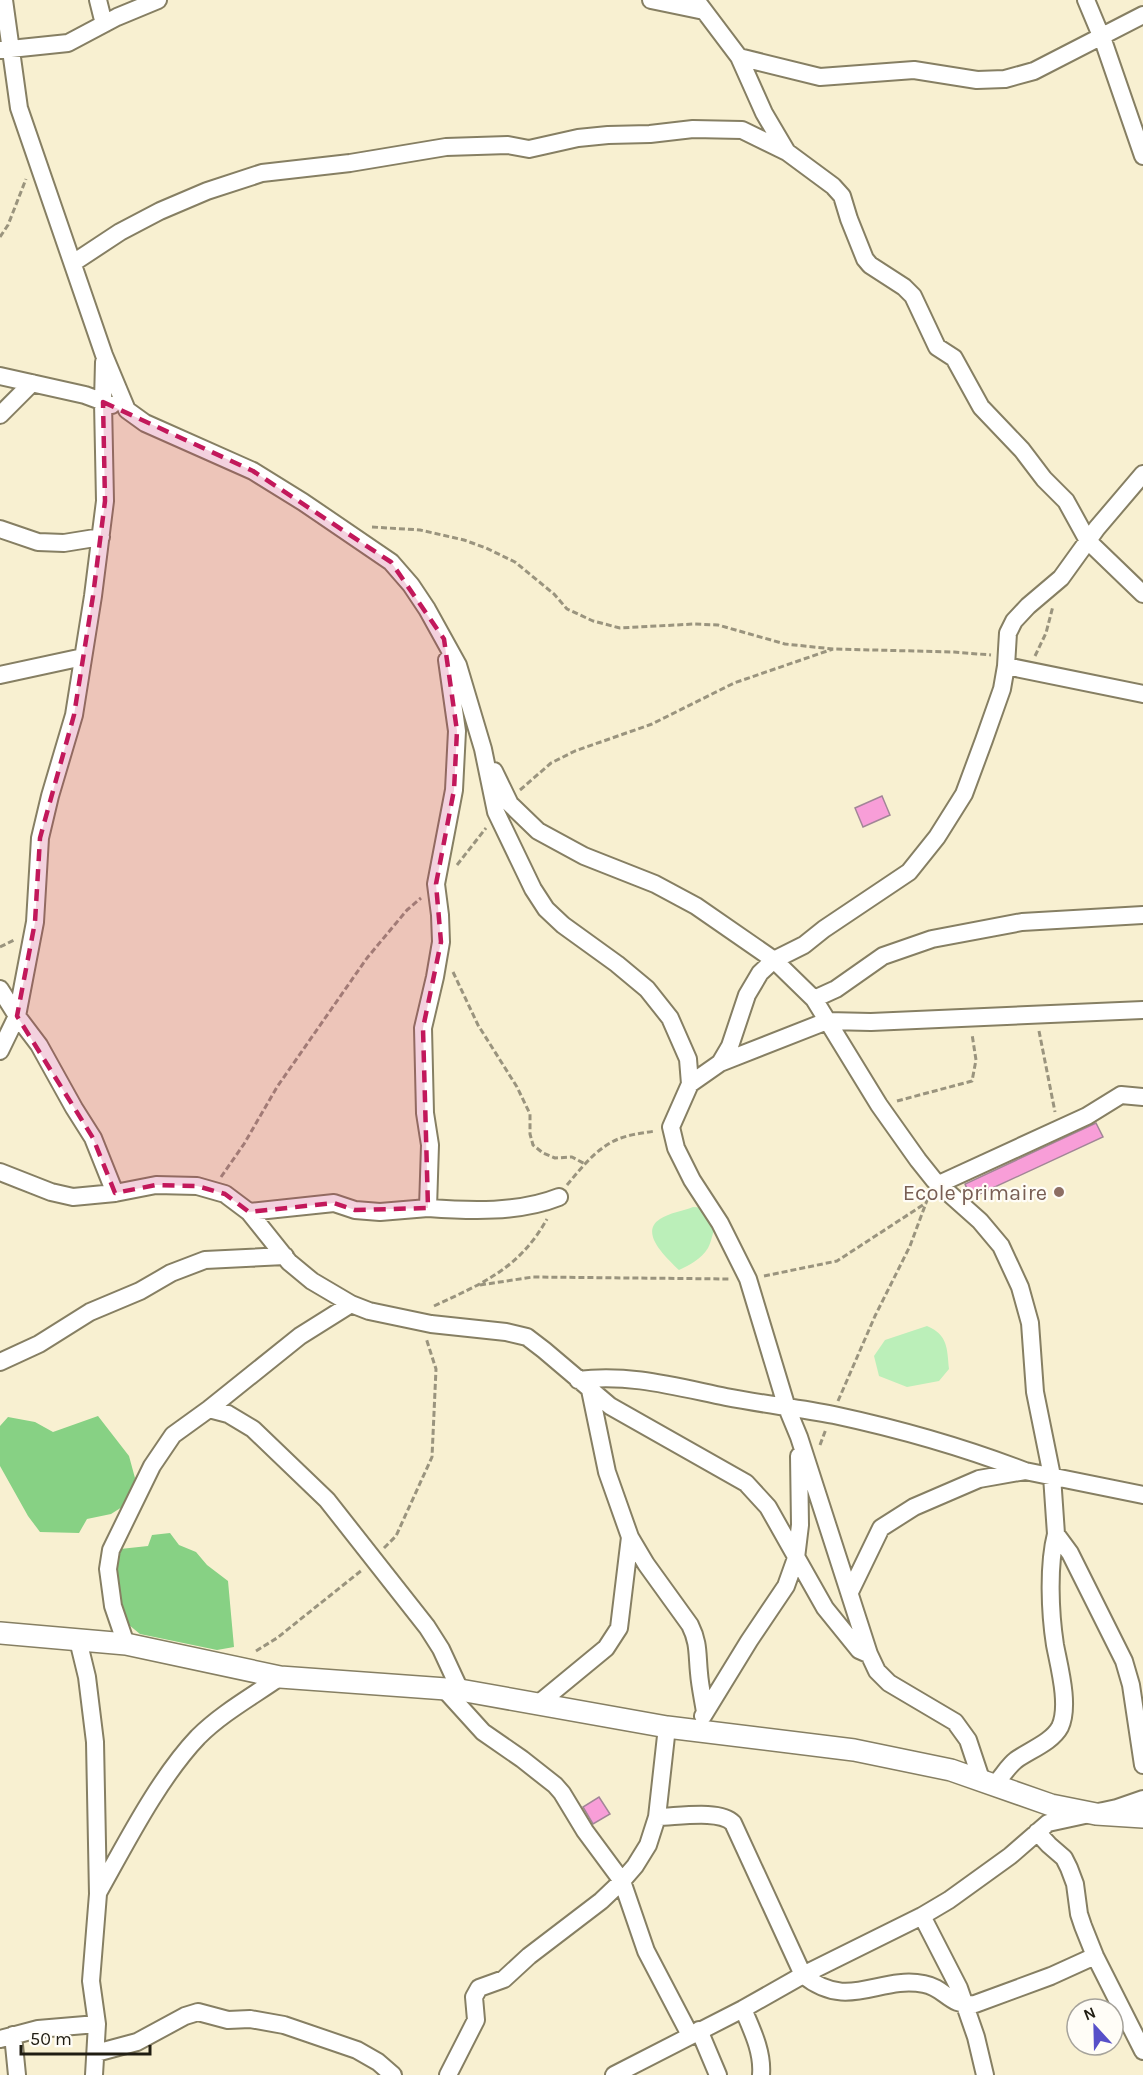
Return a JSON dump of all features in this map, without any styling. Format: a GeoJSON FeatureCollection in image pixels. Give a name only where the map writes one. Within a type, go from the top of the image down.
{"type":"FeatureCollection","features":[{"type":"Feature","properties":{"kind":"street"},"geometry":{"type":"LineString","coordinates":[[4,0],[5,49],[19,108],[104,355],[127,410]]}},
{"type":"Feature","properties":{"kind":"street"},"geometry":{"type":"LineString","coordinates":[[98,0],[104,24]]}},
{"type":"Feature","properties":{"kind":"street"},"geometry":{"type":"LineString","coordinates":[[5,49],[68,43],[158,0]]}},
{"type":"Feature","properties":{"kind":"street"},"geometry":{"type":"LineString","coordinates":[[651,0],[700,5],[739,57],[764,113],[787,152]]}},
{"type":"Feature","properties":{"kind":"street"},"geometry":{"type":"LineString","coordinates":[[1086,0],[1143,156]]}},
{"type":"Feature","properties":{"kind":"street"},"geometry":{"type":"LineString","coordinates":[[739,57],[820,77],[914,70],[977,80],[1005,79],[1034,71],[1143,15]]}},
{"type":"Feature","properties":{"kind":"street"},"geometry":{"type":"LineString","coordinates":[[73,263],[120,232],[160,210],[207,191],[262,173],[350,163],[446,147],[508,146],[529,149],[598,136],[650,134],[693,129],[742,130],[787,152],[833,186],[842,196],[865,259],[913,296],[937,347],[954,358],[981,407],[1066,501],[1088,541],[1143,594]]}},
{"type":"Feature","properties":{"kind":"street"},"geometry":{"type":"LineString","coordinates":[[0,1051],[17,1016],[35,922],[40,838],[74,714],[83,657],[105,501],[104,355]]}},
{"type":"Feature","properties":{"kind":"street"},"geometry":{"type":"LineString","coordinates":[[0,376],[85,395],[127,410],[145,423],[253,471],[391,562],[422,601],[458,665],[502,806],[533,889],[546,909],[563,925],[647,989],[670,1018],[688,1059],[690,1084],[671,1127],[676,1148],[692,1180],[720,1223],[748,1279],[787,1408],[799,1437],[869,1654],[877,1671],[889,1683],[954,1722],[968,1740],[988,1782]]}},
{"type":"Feature","properties":{"kind":"street"},"geometry":{"type":"LineString","coordinates":[[0,415],[32,383]]}},
{"type":"Feature","properties":{"kind":"street"},"geometry":{"type":"LineString","coordinates":[[720,1063],[730,1046],[747,995],[760,973],[774,960],[804,945],[909,872],[937,837],[964,794],[1002,689],[1007,662],[1008,633],[1014,621],[1061,578],[1097,528],[1143,474]]}},
{"type":"Feature","properties":{"kind":"street"},"geometry":{"type":"LineString","coordinates":[[0,529],[38,542],[64,543],[100,537]]}},
{"type":"Feature","properties":{"kind":"street"},"geometry":{"type":"LineString","coordinates":[[428,1208],[430,1145],[425,1113],[423,1028],[441,942],[436,884],[454,790],[457,731],[444,639]]}},
{"type":"Feature","properties":{"kind":"street"},"geometry":{"type":"LineString","coordinates":[[0,675],[83,657]]}},
{"type":"Feature","properties":{"kind":"street"},"geometry":{"type":"LineString","coordinates":[[1007,662],[1143,694]]}},
{"type":"Feature","properties":{"kind":"street"},"geometry":{"type":"LineString","coordinates":[[502,806],[538,831],[584,856],[655,884],[696,906],[774,960],[814,999],[904,1143],[937,1182],[980,1221],[1001,1246],[1020,1287],[1030,1323],[1035,1392],[1052,1476],[1056,1534],[1051,1551],[1054,1635],[1064,1689],[1062,1724],[1057,1732],[988,1782]]}},
{"type":"Feature","properties":{"kind":"street"},"geometry":{"type":"LineString","coordinates":[[814,999],[836,989],[883,956],[932,939],[1022,922],[1143,915]]}},
{"type":"Feature","properties":{"kind":"street"},"geometry":{"type":"LineString","coordinates":[[0,989],[39,1045],[93,1138],[115,1193]]}},
{"type":"Feature","properties":{"kind":"street"},"geometry":{"type":"LineString","coordinates":[[690,1084],[720,1063],[827,1021],[871,1022],[1143,1010]]}},
{"type":"Feature","properties":{"kind":"street"},"geometry":{"type":"LineString","coordinates":[[937,1182],[1087,1116],[1121,1095],[1143,1097]]}},
{"type":"Feature","properties":{"kind":"street"},"geometry":{"type":"LineString","coordinates":[[0,1172],[51,1192],[73,1197],[115,1193],[156,1185],[197,1186],[213,1190],[225,1194],[249,1212],[285,1256],[312,1281],[351,1304],[369,1311],[423,1322],[506,1332],[527,1337],[610,1406],[747,1483],[768,1507],[825,1608],[859,1650],[869,1654]]}},
{"type":"Feature","properties":{"kind":"street"},"geometry":{"type":"LineString","coordinates":[[249,1212],[334,1203],[355,1210],[380,1212],[428,1208],[479,1211],[547,1202],[559,1197]]}},
{"type":"Feature","properties":{"kind":"street"},"geometry":{"type":"LineString","coordinates":[[0,1362],[39,1344],[90,1312],[140,1291],[171,1273],[205,1260],[285,1256]]}},
{"type":"Feature","properties":{"kind":"street"},"geometry":{"type":"LineString","coordinates":[[126,1644],[113,1606],[108,1569],[111,1550],[152,1466],[173,1435],[300,1336],[351,1304]]}},
{"type":"Feature","properties":{"kind":"street"},"geometry":{"type":"LineString","coordinates":[[584,1385],[594,1378],[654,1381],[832,1415],[979,1453],[1025,1471],[1143,1495]]}},
{"type":"Feature","properties":{"kind":"street"},"geometry":{"type":"LineString","coordinates":[[584,1385],[607,1472],[630,1537],[695,1635],[698,1646],[700,1721]]}},
{"type":"Feature","properties":{"kind":"street"},"geometry":{"type":"LineString","coordinates":[[209,1409],[228,1414],[253,1429],[327,1500],[427,1627],[441,1649],[452,1689],[483,1732],[555,1785],[562,1793],[585,1830],[622,1881],[646,1951],[718,2075]]}},
{"type":"Feature","properties":{"kind":"street"},"geometry":{"type":"LineString","coordinates":[[700,1721],[748,1641],[786,1586],[796,1558],[800,1525],[799,1437]]}},
{"type":"Feature","properties":{"kind":"street"},"geometry":{"type":"LineString","coordinates":[[850,1592],[881,1528],[914,1507],[969,1483],[1003,1473],[1025,1471]]}},
{"type":"Feature","properties":{"kind":"street"},"geometry":{"type":"LineString","coordinates":[[1056,1534],[1070,1552],[1124,1661],[1131,1685],[1143,1765]]}},
{"type":"Feature","properties":{"kind":"street"},"geometry":{"type":"LineString","coordinates":[[538,1704],[606,1648],[613,1639],[619,1628],[630,1537]]}},
{"type":"Feature","properties":{"kind":"street"},"geometry":{"type":"LineString","coordinates":[[0,1632],[126,1644],[280,1677],[452,1689],[667,1727],[700,1721],[951,1770],[1051,1805],[1096,1814],[1143,1817]]}},
{"type":"Feature","properties":{"kind":"street"},"geometry":{"type":"LineString","coordinates":[[78,1640],[87,1677],[95,1742],[98,1894],[92,1981],[97,2024],[93,2075]]}},
{"type":"Feature","properties":{"kind":"street"},"geometry":{"type":"LineString","coordinates":[[98,1894],[137,1824],[177,1762],[199,1736],[280,1677]]}},
{"type":"Feature","properties":{"kind":"street"},"geometry":{"type":"LineString","coordinates":[[448,2075],[476,2020],[474,1997],[479,1988],[504,1979],[529,1956],[601,1900],[622,1881],[642,1855],[657,1817],[667,1727]]}},
{"type":"Feature","properties":{"kind":"street"},"geometry":{"type":"LineString","coordinates":[[620,2074],[694,2032],[922,1916],[949,1900],[1010,1856],[1052,1821],[1096,1814],[1143,1799]]}},
{"type":"Feature","properties":{"kind":"street"},"geometry":{"type":"LineString","coordinates":[[657,1817],[715,1815],[728,1818],[733,1824],[803,1975],[815,1985],[844,1992],[906,1983],[926,1984],[959,2004],[975,2004],[1051,1976],[1095,1956]]}},
{"type":"Feature","properties":{"kind":"street"},"geometry":{"type":"LineString","coordinates":[[1037,1832],[1064,1858],[1069,1868],[1075,1884],[1079,1914],[1095,1956],[1143,2051]]}},
{"type":"Feature","properties":{"kind":"street"},"geometry":{"type":"LineString","coordinates":[[922,1916],[959,1988],[976,2037],[985,2075]]}},
{"type":"Feature","properties":{"kind":"street"},"geometry":{"type":"LineString","coordinates":[[743,2009],[759,2053],[761,2075]]}},
{"type":"Feature","properties":{"kind":"street"},"geometry":{"type":"LineString","coordinates":[[96,2053],[137,2042],[185,2016],[198,2012],[228,2020],[250,2019],[284,2025],[357,2050],[378,2062],[393,2075]]}},
{"type":"Feature","properties":{"kind":"street"},"geometry":{"type":"LineString","coordinates":[[17,2075],[7,2037],[38,2029],[97,2024]]}},
{"type":"Feature","properties":{"kind":"path"},"geometry":{"type":"LineString","coordinates":[[0,237],[8,225],[36,157]]}},
{"type":"Feature","properties":{"kind":"path"},"geometry":{"type":"LineString","coordinates":[[338,526],[420,530],[486,548],[516,562],[554,594],[567,609],[593,621],[620,628],[718,625],[785,644],[834,649],[981,653],[1007,662],[1034,658],[1038,652],[1046,633],[1061,578]]}},
{"type":"Feature","properties":{"kind":"path"},"geometry":{"type":"LineString","coordinates":[[213,1190],[244,1144],[277,1087],[366,958],[407,910],[465,856],[502,806],[551,763],[575,751],[652,724],[734,683],[834,649]]}},
{"type":"Feature","properties":{"kind":"path"},"geometry":{"type":"LineString","coordinates":[[441,942],[478,1025],[517,1087],[530,1114],[530,1134],[533,1145],[543,1153],[555,1158],[572,1157],[585,1164]]}},
{"type":"Feature","properties":{"kind":"path"},"geometry":{"type":"LineString","coordinates":[[1037,1015],[1059,1129]]}},
{"type":"Feature","properties":{"kind":"path"},"geometry":{"type":"LineString","coordinates":[[879,1105],[972,1081],[976,1060],[970,1017]]}},
{"type":"Feature","properties":{"kind":"path"},"geometry":{"type":"LineString","coordinates":[[231,1667],[277,1638],[375,1559],[396,1536],[432,1457],[436,1370],[428,1348],[423,1322],[430,1308],[478,1285],[500,1272],[525,1252],[538,1236],[565,1187],[604,1146],[622,1138],[671,1127]]}},
{"type":"Feature","properties":{"kind":"path"},"geometry":{"type":"LineString","coordinates":[[809,1470],[875,1316],[910,1246],[926,1203],[937,1182]]}},
{"type":"Feature","properties":{"kind":"path"},"geometry":{"type":"LineString","coordinates":[[478,1285],[533,1277],[748,1279],[798,1270],[837,1261],[926,1203]]}},
{"type":"Feature","properties":{"kind":"highlighted area"},"geometry":{"type":"Polygon","coordinates":[[[103,402],[253,471],[391,562],[444,639],[457,731],[454,790],[436,884],[441,942],[423,1028],[428,1208],[355,1210],[334,1203],[249,1212],[225,1194],[197,1186],[156,1185],[115,1193],[93,1138],[17,1016],[35,922],[40,838],[74,715],[93,596],[105,501],[103,402]]]}},
{"type":"Feature","properties":{"kind":"green space"},"geometry":{"type":"Polygon","coordinates":[[[693,1207],[708,1208],[717,1224],[705,1252],[679,1270],[657,1246],[652,1231],[660,1219],[693,1207]]]}},
{"type":"Feature","properties":{"kind":"green space"},"geometry":{"type":"Polygon","coordinates":[[[927,1326],[943,1338],[947,1349],[949,1369],[939,1381],[907,1387],[879,1376],[874,1356],[885,1340],[927,1326]]]}},
{"type":"Feature","properties":{"kind":"green space"},"geometry":{"type":"Polygon","coordinates":[[[98,1416],[129,1456],[135,1478],[130,1502],[111,1514],[87,1519],[79,1533],[40,1532],[28,1516],[0,1466],[0,1426],[8,1417],[35,1422],[53,1432],[98,1416]]]}},
{"type":"Feature","properties":{"kind":"green space"},"geometry":{"type":"Polygon","coordinates":[[[170,1533],[179,1545],[196,1552],[207,1565],[228,1581],[234,1647],[217,1650],[140,1634],[129,1625],[116,1598],[111,1550],[148,1546],[152,1535],[170,1533]]]}},
{"type":"Feature","properties":{"kind":"building"},"geometry":{"type":"Polygon","coordinates":[[[882,796],[890,815],[863,827],[855,808],[882,796]]]}},
{"type":"Feature","properties":{"kind":"building"},"geometry":{"type":"Polygon","coordinates":[[[1096,1123],[1103,1137],[971,1198],[965,1184],[1096,1123]]]}},
{"type":"Feature","properties":{"kind":"building"},"geometry":{"type":"Polygon","coordinates":[[[599,1797],[610,1814],[593,1824],[583,1807],[599,1797]]]}},
{"type":"Feature","properties":{"kind":"place","name":"Ecole primaire"},"geometry":{"type":"Point","coordinates":[1059,1192]}}]}
